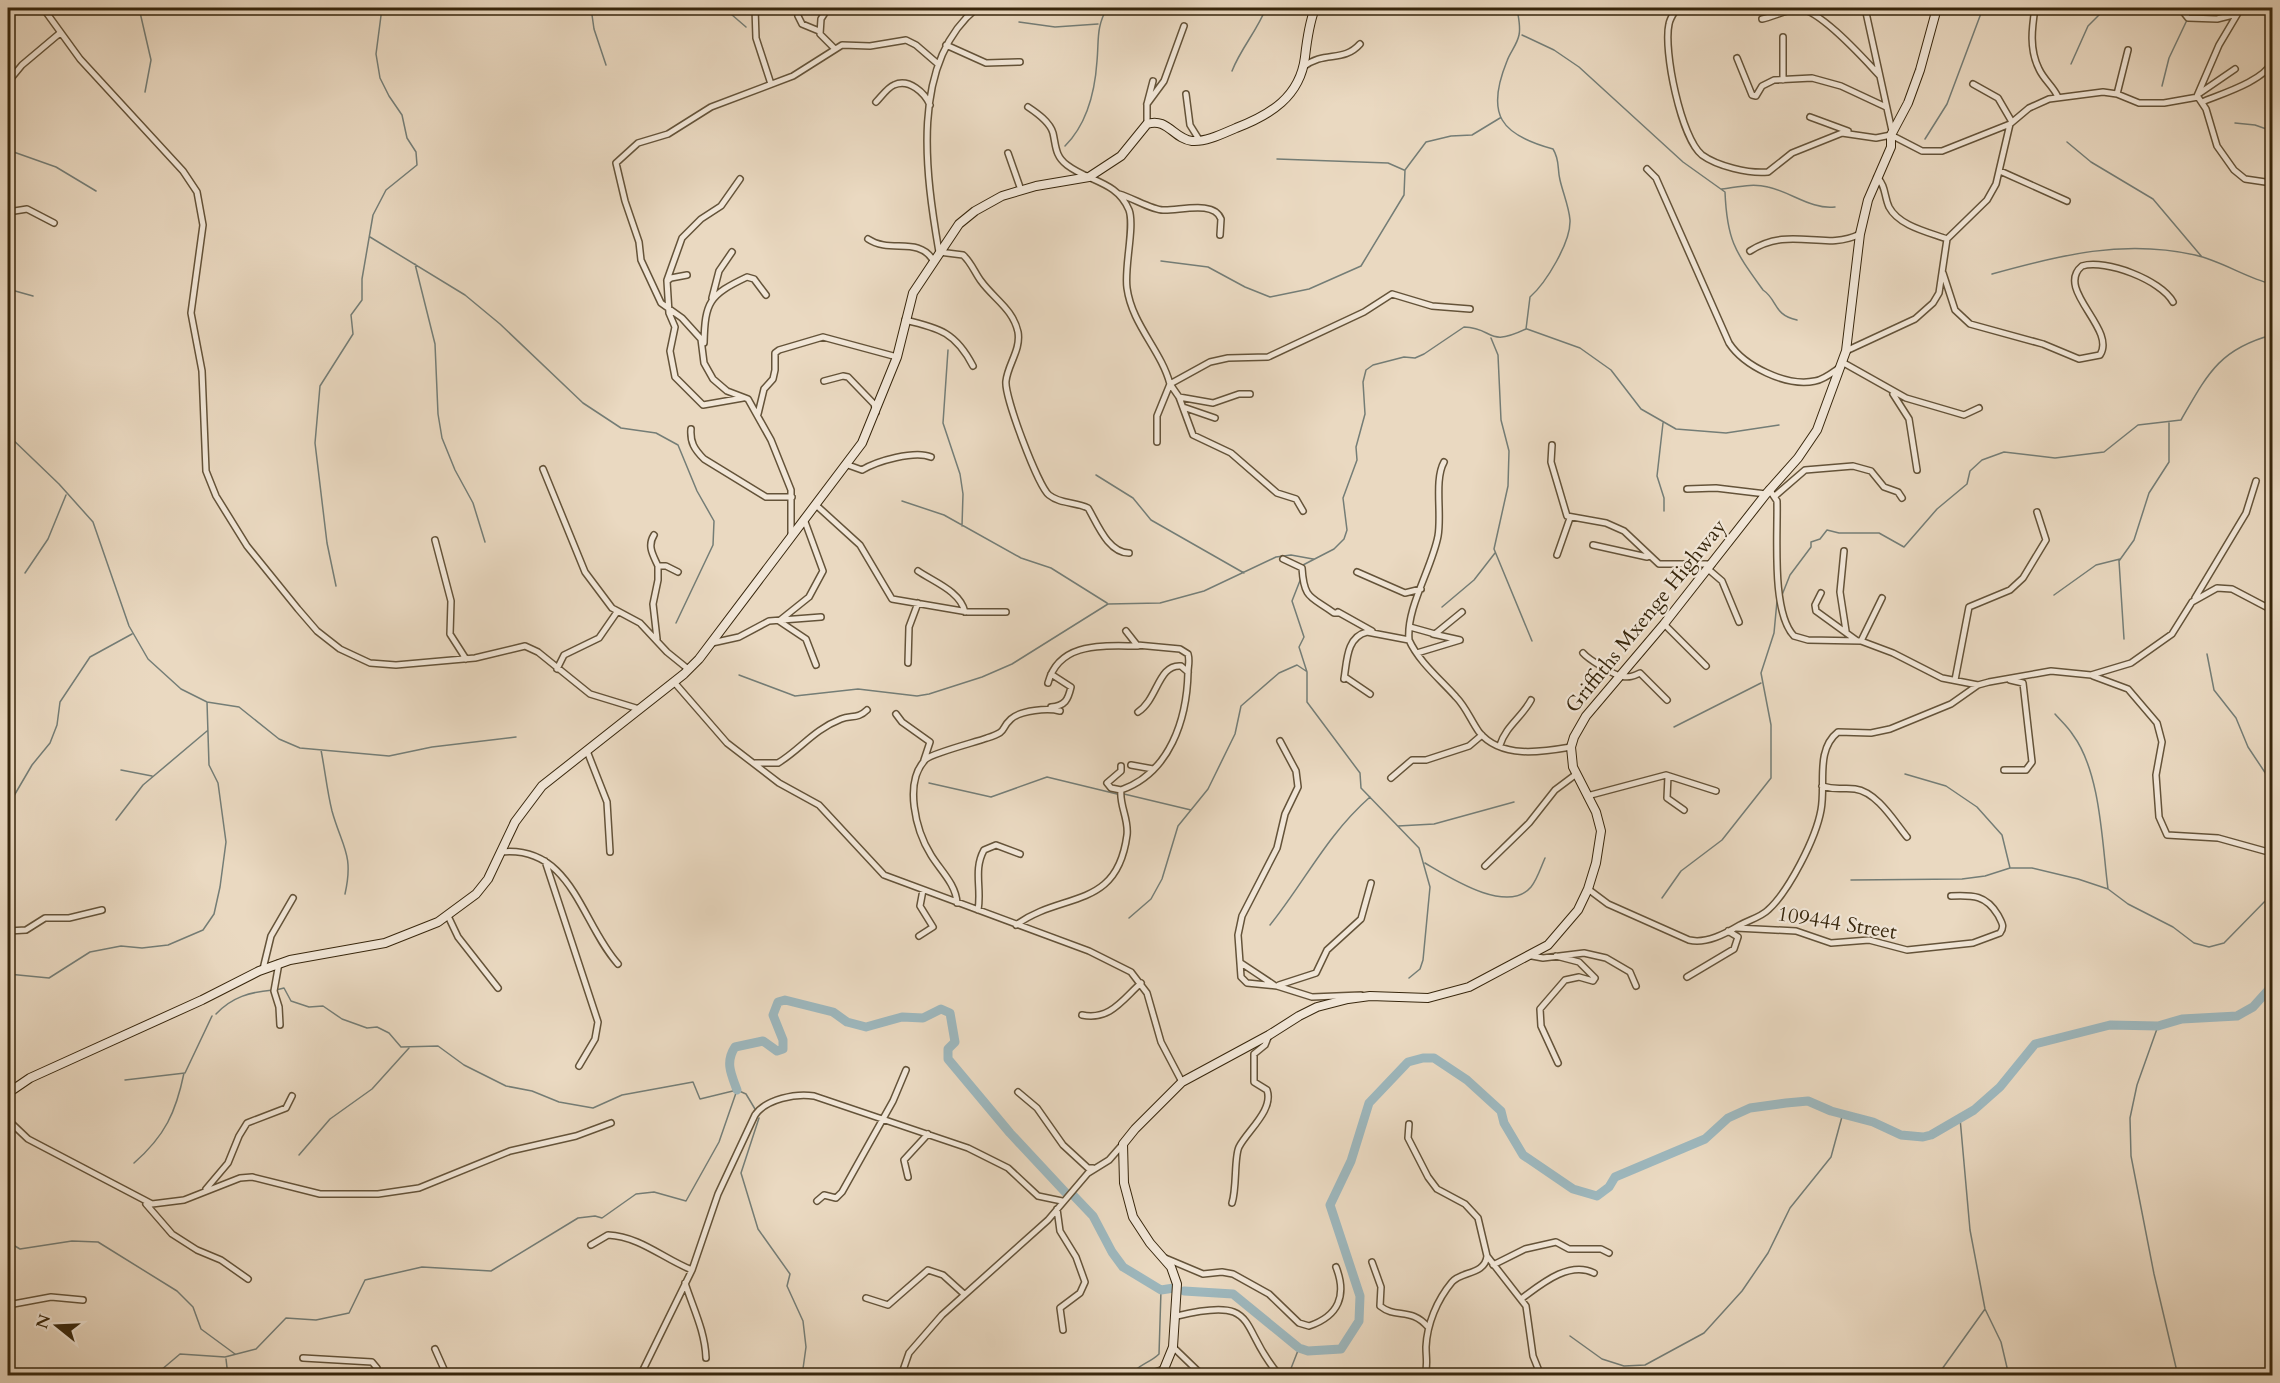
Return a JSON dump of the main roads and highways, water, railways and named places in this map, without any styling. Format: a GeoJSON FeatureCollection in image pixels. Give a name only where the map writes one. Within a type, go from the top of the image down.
{"type":"FeatureCollection","features":[{"type":"Feature","properties":{"kind":"waterway"},"geometry":{"type":"LineString","coordinates":[[139,8],[151,60],[145,92]]}},
{"type":"Feature","properties":{"kind":"waterway"},"geometry":{"type":"LineString","coordinates":[[336,586],[327,543],[315,443],[320,386],[353,334],[351,315],[362,300],[362,279],[373,215],[386,190],[417,165],[416,152],[407,138],[402,115],[380,78],[376,54],[382,8]]}},
{"type":"Feature","properties":{"kind":"waterway"},"geometry":{"type":"LineString","coordinates":[[591,8],[594,29],[606,65]]}},
{"type":"Feature","properties":{"kind":"waterway"},"geometry":{"type":"LineString","coordinates":[[724,8],[746,27]]}},
{"type":"Feature","properties":{"kind":"waterway"},"geometry":{"type":"LineString","coordinates":[[1065,146],[1079,128],[1092,95],[1100,28],[1107,8]]}},
{"type":"Feature","properties":{"kind":"waterway"},"geometry":{"type":"LineString","coordinates":[[1232,71],[1266,8]]}},
{"type":"Feature","properties":{"kind":"waterway"},"geometry":{"type":"LineString","coordinates":[[1303,565],[1334,549],[1344,539],[1347,530],[1343,498],[1357,460],[1356,447],[1365,414],[1363,382],[1366,370],[1373,365],[1404,357],[1415,358],[1464,327],[1481,330],[1497,337],[1504,337],[1526,329],[1530,297],[1550,272],[1562,250],[1570,220],[1555,153],[1553,149],[1521,137],[1510,129],[1502,120],[1498,109],[1501,80],[1519,35],[1517,8]]}},
{"type":"Feature","properties":{"kind":"waterway"},"geometry":{"type":"LineString","coordinates":[[1925,139],[1947,104],[1983,8]]}},
{"type":"Feature","properties":{"kind":"waterway"},"geometry":{"type":"LineString","coordinates":[[2071,64],[2088,26],[2106,8]]}},
{"type":"Feature","properties":{"kind":"waterway"},"geometry":{"type":"LineString","coordinates":[[2189,16],[2192,8]]}},
{"type":"Feature","properties":{"kind":"waterway"},"geometry":{"type":"LineString","coordinates":[[2162,86],[2169,58],[2187,20]]}},
{"type":"Feature","properties":{"kind":"waterway"},"geometry":{"type":"LineString","coordinates":[[1019,22],[1055,27],[1098,24]]}},
{"type":"Feature","properties":{"kind":"waterway"},"geometry":{"type":"LineString","coordinates":[[1522,35],[1554,50],[1579,67],[1683,162],[1725,192],[1728,222],[1739,255],[1780,311],[1789,318],[1797,320]]}},
{"type":"Feature","properties":{"kind":"waterway"},"geometry":{"type":"LineString","coordinates":[[1161,261],[1208,267],[1245,287],[1270,297],[1309,289],[1361,266],[1404,195],[1405,170],[1426,142],[1451,136],[1472,135],[1500,118]]}},
{"type":"Feature","properties":{"kind":"waterway"},"geometry":{"type":"LineString","coordinates":[[2235,123],[2255,125],[2272,131]]}},
{"type":"Feature","properties":{"kind":"waterway"},"geometry":{"type":"LineString","coordinates":[[2067,142],[2091,162],[2153,199],[2202,257]]}},
{"type":"Feature","properties":{"kind":"waterway"},"geometry":{"type":"LineString","coordinates":[[8,150],[56,167],[96,191]]}},
{"type":"Feature","properties":{"kind":"waterway"},"geometry":{"type":"LineString","coordinates":[[1277,159],[1388,163],[1404,170]]}},
{"type":"Feature","properties":{"kind":"waterway"},"geometry":{"type":"LineString","coordinates":[[1722,189],[1756,185],[1777,189],[1818,206],[1835,207]]}},
{"type":"Feature","properties":{"kind":"waterway"},"geometry":{"type":"LineString","coordinates":[[370,237],[465,295],[500,324],[583,403],[621,428],[656,433],[678,445],[697,491],[714,521],[713,545],[676,623]]}},
{"type":"Feature","properties":{"kind":"waterway"},"geometry":{"type":"LineString","coordinates":[[1992,274],[2067,255],[2117,249],[2143,249],[2169,250],[2195,255],[2272,284]]}},
{"type":"Feature","properties":{"kind":"waterway"},"geometry":{"type":"LineString","coordinates":[[415,264],[435,344],[438,414],[442,438],[455,470],[473,503],[485,542]]}},
{"type":"Feature","properties":{"kind":"waterway"},"geometry":{"type":"LineString","coordinates":[[8,289],[33,296]]}},
{"type":"Feature","properties":{"kind":"waterway"},"geometry":{"type":"LineString","coordinates":[[1527,329],[1580,348],[1611,370],[1641,409],[1676,429],[1726,433],[1779,425]]}},
{"type":"Feature","properties":{"kind":"waterway"},"geometry":{"type":"LineString","coordinates":[[1782,595],[1790,575],[1811,547],[1811,542],[1820,539],[1827,530],[1839,533],[1879,533],[1904,547],[1937,509],[1967,484],[1970,471],[1982,460],[2004,452],[2055,458],[2104,452],[2138,425],[2181,420],[2216,366],[2239,348],[2272,335]]}},
{"type":"Feature","properties":{"kind":"waterway"},"geometry":{"type":"LineString","coordinates":[[1491,338],[1498,355],[1501,420],[1509,451],[1508,486],[1494,549],[1532,641]]}},
{"type":"Feature","properties":{"kind":"waterway"},"geometry":{"type":"LineString","coordinates":[[948,350],[943,423],[960,474],[963,494],[962,526]]}},
{"type":"Feature","properties":{"kind":"waterway"},"geometry":{"type":"LineString","coordinates":[[1663,423],[1657,476],[1664,498],[1664,511]]}},
{"type":"Feature","properties":{"kind":"waterway"},"geometry":{"type":"LineString","coordinates":[[2124,639],[2119,561],[2134,540],[2149,493],[2169,462],[2169,423]]}},
{"type":"Feature","properties":{"kind":"waterway"},"geometry":{"type":"LineString","coordinates":[[8,435],[59,484],[93,522],[129,626],[148,659],[181,689],[207,702],[239,707],[279,739],[300,748],[389,756],[432,747],[516,737]]}},
{"type":"Feature","properties":{"kind":"waterway"},"geometry":{"type":"LineString","coordinates":[[1096,475],[1133,498],[1151,520],[1244,573]]}},
{"type":"Feature","properties":{"kind":"waterway"},"geometry":{"type":"LineString","coordinates":[[25,573],[48,539],[66,495]]}},
{"type":"Feature","properties":{"kind":"waterway"},"geometry":{"type":"LineString","coordinates":[[902,501],[944,515],[1021,558],[1051,568],[1107,603]]}},
{"type":"Feature","properties":{"kind":"waterway"},"geometry":{"type":"LineString","coordinates":[[1442,607],[1474,580],[1495,553]]}},
{"type":"Feature","properties":{"kind":"waterway"},"geometry":{"type":"LineString","coordinates":[[739,675],[795,696],[858,689],[917,696],[929,694],[982,677],[1012,664],[1108,604],[1160,603],[1204,591],[1276,557],[1291,555],[1313,559]]}},
{"type":"Feature","properties":{"kind":"waterway"},"geometry":{"type":"LineString","coordinates":[[2054,595],[2096,565],[2120,559]]}},
{"type":"Feature","properties":{"kind":"waterway"},"geometry":{"type":"LineString","coordinates":[[1301,578],[1292,601],[1304,637],[1299,647],[1307,672],[1307,702],[1360,773],[1361,788],[1419,848],[1430,887],[1423,960],[1420,969],[1409,978]]}},
{"type":"Feature","properties":{"kind":"waterway"},"geometry":{"type":"LineString","coordinates":[[1662,898],[1681,871],[1722,840],[1771,778],[1771,725],[1761,673],[1774,633],[1777,601]]}},
{"type":"Feature","properties":{"kind":"waterway"},"geometry":{"type":"LineString","coordinates":[[8,806],[32,765],[50,743],[57,725],[60,702],[90,657],[132,634]]}},
{"type":"Feature","properties":{"kind":"waterway"},"geometry":{"type":"LineString","coordinates":[[2207,654],[2214,690],[2236,718],[2248,747],[2272,783]]}},
{"type":"Feature","properties":{"kind":"waterway"},"geometry":{"type":"LineString","coordinates":[[1129,918],[1151,899],[1162,879],[1178,826],[1208,789],[1235,734],[1241,706],[1279,673],[1297,665],[1306,671]]}},
{"type":"Feature","properties":{"kind":"waterway"},"geometry":{"type":"LineString","coordinates":[[1674,727],[1761,683]]}},
{"type":"Feature","properties":{"kind":"waterway"},"geometry":{"type":"LineString","coordinates":[[8,974],[49,978],[90,952],[121,946],[142,948],[168,945],[203,930],[214,914],[226,842],[218,783],[209,765],[207,702]]}},
{"type":"Feature","properties":{"kind":"waterway"},"geometry":{"type":"LineString","coordinates":[[2055,714],[2073,735],[2089,769],[2099,809],[2108,889]]}},
{"type":"Feature","properties":{"kind":"waterway"},"geometry":{"type":"LineString","coordinates":[[116,820],[143,785],[207,731]]}},
{"type":"Feature","properties":{"kind":"waterway"},"geometry":{"type":"LineString","coordinates":[[321,750],[332,811],[346,851],[348,869],[345,894]]}},
{"type":"Feature","properties":{"kind":"waterway"},"geometry":{"type":"LineString","coordinates":[[121,770],[152,776]]}},
{"type":"Feature","properties":{"kind":"waterway"},"geometry":{"type":"LineString","coordinates":[[1905,774],[1946,786],[1977,807],[2002,835],[2010,868]]}},
{"type":"Feature","properties":{"kind":"waterway"},"geometry":{"type":"LineString","coordinates":[[929,783],[991,797],[1047,777],[1117,794]]}},
{"type":"Feature","properties":{"kind":"waterway"},"geometry":{"type":"LineString","coordinates":[[1124,794],[1191,810]]}},
{"type":"Feature","properties":{"kind":"waterway"},"geometry":{"type":"LineString","coordinates":[[1270,925],[1341,827],[1370,797]]}},
{"type":"Feature","properties":{"kind":"waterway"},"geometry":{"type":"LineString","coordinates":[[1398,826],[1434,824],[1514,802]]}},
{"type":"Feature","properties":{"kind":"waterway"},"geometry":{"type":"LineString","coordinates":[[1425,863],[1478,891],[1508,897],[1521,895],[1531,887],[1545,858]]}},
{"type":"Feature","properties":{"kind":"waterway"},"geometry":{"type":"LineString","coordinates":[[1851,880],[1962,879],[1985,876],[2010,868],[2032,868],[2108,889],[2128,904],[2173,927],[2194,943],[2209,947],[2224,943],[2272,894]]}},
{"type":"Feature","properties":{"kind":"waterway"},"geometry":{"type":"LineString","coordinates":[[1184,1291],[1233,1294],[1299,1348],[1308,1351],[1341,1349],[1359,1321],[1360,1296],[1330,1205],[1351,1161],[1369,1103],[1408,1062],[1434,1058],[1467,1080],[1501,1111],[1504,1123],[1523,1155],[1573,1189],[1597,1196],[1609,1187],[1615,1177],[1705,1139],[1728,1118],[1750,1108],[1808,1101],[1831,1111],[1873,1122],[1901,1135],[1923,1137],[1931,1135],[1974,1110],[2000,1087],[2035,1044],[2110,1025],[2158,1026],[2182,1019],[2237,1016],[2253,1007],[2272,986]]}},
{"type":"Feature","properties":{"kind":"waterway"},"geometry":{"type":"LineString","coordinates":[[276,990],[284,988],[291,1001],[309,1007],[323,1006],[342,1019],[367,1028],[377,1027],[389,1033],[401,1047],[438,1046],[464,1065],[506,1086],[532,1091],[559,1102],[593,1108],[622,1095],[693,1082],[700,1099],[737,1090],[746,1094],[755,1109]]}},
{"type":"Feature","properties":{"kind":"waterway"},"geometry":{"type":"LineString","coordinates":[[216,1014],[228,1003],[242,996],[273,990]]}},
{"type":"Feature","properties":{"kind":"waterway"},"geometry":{"type":"LineString","coordinates":[[737,1090],[730,1063],[735,1047],[763,1041],[777,1051],[783,1049],[783,1040],[773,1015],[778,1002],[785,1000],[833,1012],[847,1022],[866,1027],[902,1017],[923,1018],[941,1009],[950,1013],[955,1042],[948,1049],[948,1059],[1010,1133],[1066,1193]]}},
{"type":"Feature","properties":{"kind":"waterway"},"geometry":{"type":"LineString","coordinates":[[125,1080],[185,1073],[212,1016]]}},
{"type":"Feature","properties":{"kind":"waterway"},"geometry":{"type":"LineString","coordinates":[[2158,1026],[2137,1085],[2130,1118],[2131,1156],[2154,1274],[2178,1376]]}},
{"type":"Feature","properties":{"kind":"waterway"},"geometry":{"type":"LineString","coordinates":[[299,1155],[330,1119],[372,1089],[409,1048]]}},
{"type":"Feature","properties":{"kind":"waterway"},"geometry":{"type":"LineString","coordinates":[[134,1163],[154,1143],[168,1122],[184,1073]]}},
{"type":"Feature","properties":{"kind":"waterway"},"geometry":{"type":"LineString","coordinates":[[154,1376],[180,1354],[225,1357],[256,1349],[286,1318],[316,1320],[349,1313],[365,1280],[422,1267],[491,1271],[578,1218],[595,1216],[602,1218],[636,1194],[654,1192],[686,1201],[719,1142],[737,1090]]}},
{"type":"Feature","properties":{"kind":"waterway"},"geometry":{"type":"LineString","coordinates":[[1570,1336],[1602,1359],[1624,1366],[1645,1365],[1704,1333],[1742,1291],[1768,1253],[1790,1208],[1831,1157],[1843,1113]]}},
{"type":"Feature","properties":{"kind":"waterway"},"geometry":{"type":"LineString","coordinates":[[759,1118],[741,1173],[758,1229],[790,1274],[787,1286],[803,1321],[806,1347],[802,1376]]}},
{"type":"Feature","properties":{"kind":"waterway"},"geometry":{"type":"LineString","coordinates":[[1960,1118],[1970,1230],[1985,1309],[2001,1342],[2009,1376]]}},
{"type":"Feature","properties":{"kind":"waterway"},"geometry":{"type":"LineString","coordinates":[[1073,1195],[1093,1216],[1112,1252],[1123,1267],[1161,1290],[1174,1288]]}},
{"type":"Feature","properties":{"kind":"waterway"},"geometry":{"type":"LineString","coordinates":[[8,1242],[20,1249],[72,1241],[98,1242],[177,1291],[193,1307],[201,1329],[235,1354]]}},
{"type":"Feature","properties":{"kind":"waterway"},"geometry":{"type":"LineString","coordinates":[[1130,1376],[1136,1369],[1159,1354],[1161,1290]]}},
{"type":"Feature","properties":{"kind":"waterway"},"geometry":{"type":"LineString","coordinates":[[1937,1376],[1985,1309]]}},
{"type":"Feature","properties":{"kind":"waterway"},"geometry":{"type":"LineString","coordinates":[[1288,1376],[1299,1348]]}},
{"type":"Feature","properties":{"kind":"waterway"},"geometry":{"type":"LineString","coordinates":[[226,1359],[228,1376]]}}]}
